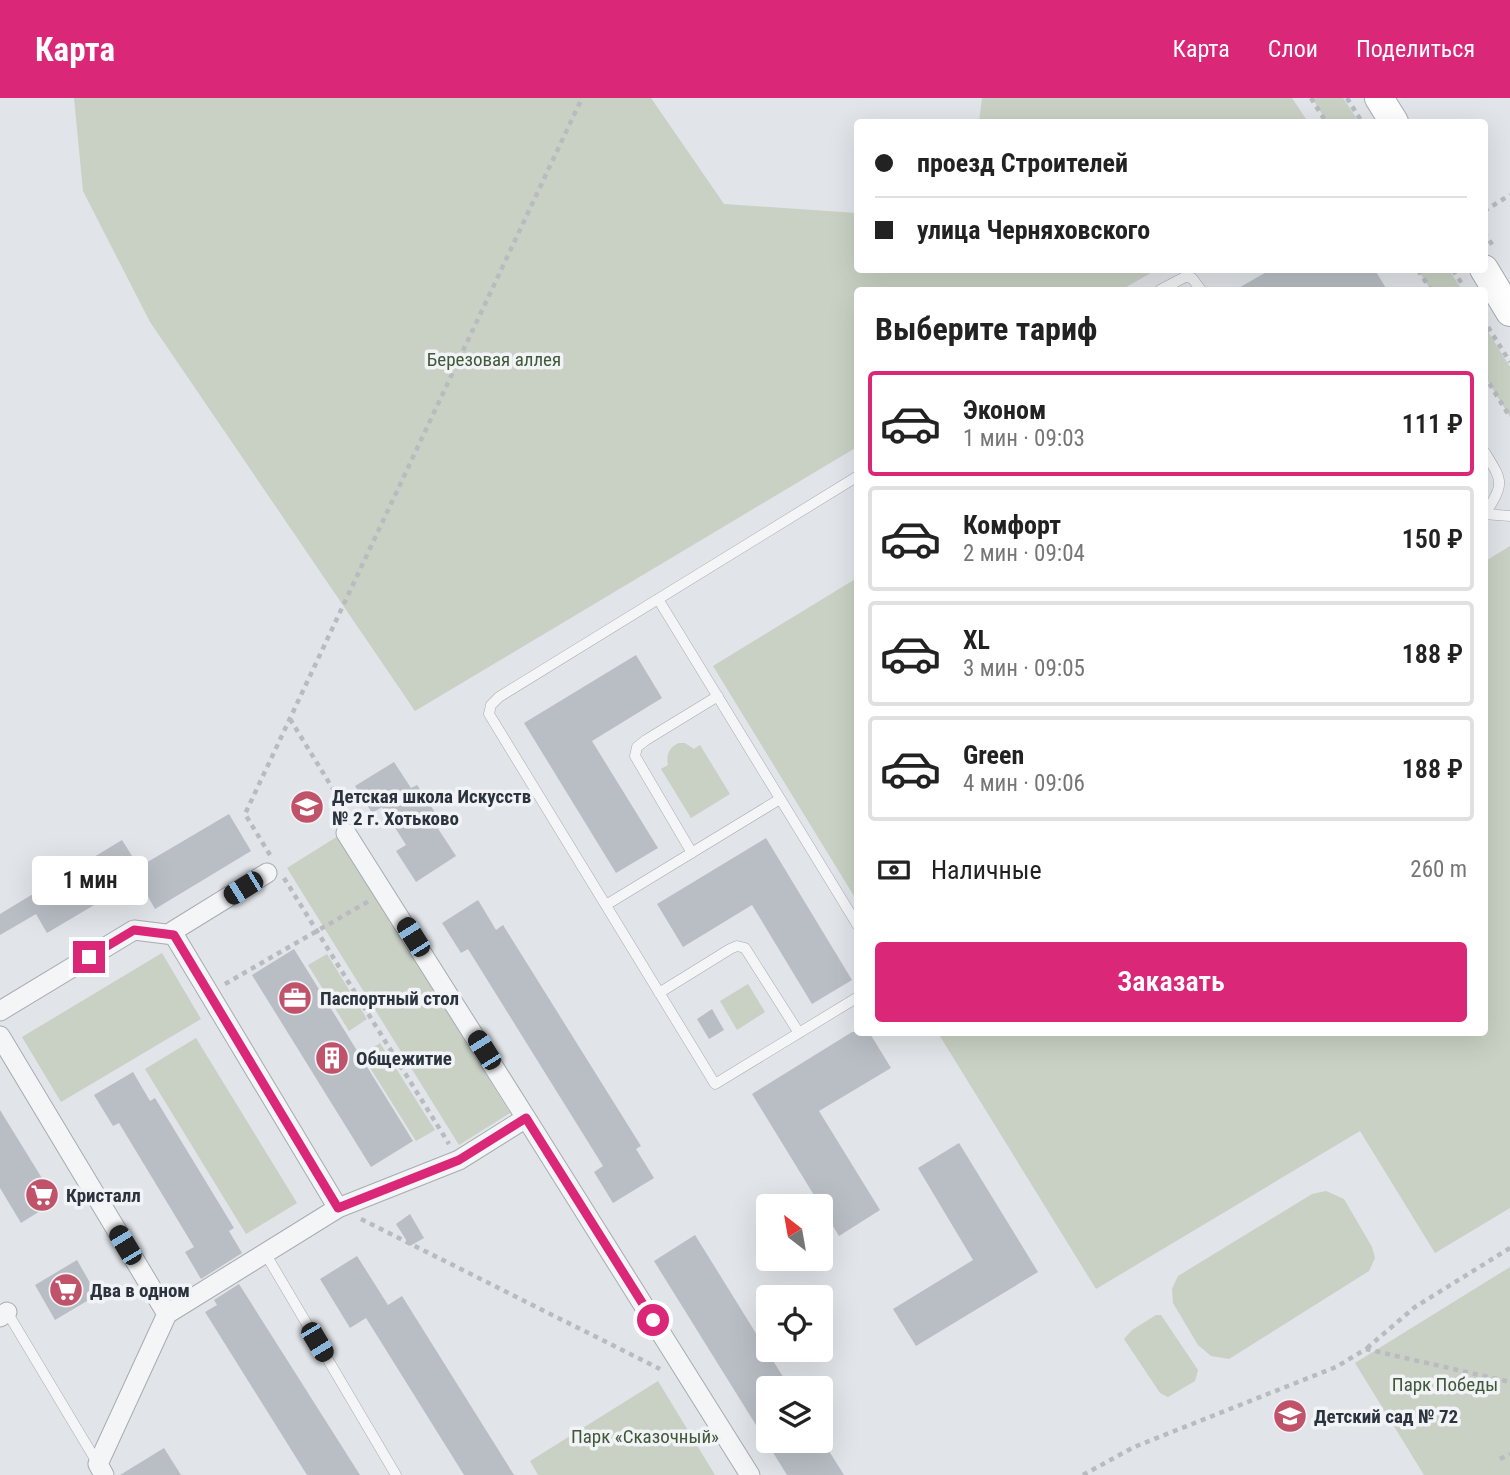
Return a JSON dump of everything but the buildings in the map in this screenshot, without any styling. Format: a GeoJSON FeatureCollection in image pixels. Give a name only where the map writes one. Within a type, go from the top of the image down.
{"type":"FeatureCollection","features":[{"type":"Feature","properties":{"kind":"street"},"geometry":{"type":"LineString","coordinates":[[1379,98],[1392,119]]}},
{"type":"Feature","properties":{"kind":"street"},"geometry":{"type":"LineString","coordinates":[[1486,273],[1510,312]]}},
{"type":"Feature","properties":{"kind":"street"},"geometry":{"type":"LineString","coordinates":[[346,833],[750,1475]]}},
{"type":"Feature","properties":{"kind":"street"},"geometry":{"type":"LineString","coordinates":[[274,868],[173,931],[338,1208]]}},
{"type":"Feature","properties":{"kind":"street"},"geometry":{"type":"LineString","coordinates":[[0,1011],[134,930],[174,935]]}},
{"type":"Feature","properties":{"kind":"street"},"geometry":{"type":"LineString","coordinates":[[0,1036],[167,1314]]}},
{"type":"Feature","properties":{"kind":"street"},"geometry":{"type":"LineString","coordinates":[[101,1470],[167,1314],[338,1208],[459,1160],[526,1118]]}},
{"type":"Feature","properties":{"kind":"lane"},"geometry":{"type":"LineString","coordinates":[[1166,287],[1185,277],[1192,278],[1199,287]]}},
{"type":"Feature","properties":{"kind":"lane"},"geometry":{"type":"LineString","coordinates":[[1488,458],[1500,482],[1499,492],[1488,509]]}},
{"type":"Feature","properties":{"kind":"lane"},"geometry":{"type":"LineString","coordinates":[[854,479],[499,697],[491,705],[489,714],[715,1084],[854,999]]}},
{"type":"Feature","properties":{"kind":"lane"},"geometry":{"type":"LineString","coordinates":[[1488,514],[1510,516]]}},
{"type":"Feature","properties":{"kind":"lane"},"geometry":{"type":"LineString","coordinates":[[658,598],[854,919]]}},
{"type":"Feature","properties":{"kind":"lane"},"geometry":{"type":"LineString","coordinates":[[692,853],[635,756],[637,747],[646,740],[718,696]]}},
{"type":"Feature","properties":{"kind":"lane"},"geometry":{"type":"LineString","coordinates":[[606,905],[780,799]]}},
{"type":"Feature","properties":{"kind":"lane"},"geometry":{"type":"LineString","coordinates":[[659,993],[730,949],[737,946],[745,948],[799,1033]]}},
{"type":"Feature","properties":{"kind":"lane"},"geometry":{"type":"LineString","coordinates":[[265,1253],[396,1475]]}},
{"type":"Feature","properties":{"kind":"lane"},"geometry":{"type":"LineString","coordinates":[[4,1314],[101,1470]]}},
{"type":"Feature","properties":{"kind":"path"},"geometry":{"type":"LineString","coordinates":[[459,1160],[274,868],[245,814],[582,98]]}},
{"type":"Feature","properties":{"kind":"path"},"geometry":{"type":"LineString","coordinates":[[1311,98],[1324,119]]}},
{"type":"Feature","properties":{"kind":"path"},"geometry":{"type":"LineString","coordinates":[[1347,98],[1360,119]]}},
{"type":"Feature","properties":{"kind":"path"},"geometry":{"type":"LineString","coordinates":[[1488,209],[1510,195]]}},
{"type":"Feature","properties":{"kind":"path"},"geometry":{"type":"LineString","coordinates":[[1488,326],[1510,362]]}},
{"type":"Feature","properties":{"kind":"path"},"geometry":{"type":"LineString","coordinates":[[1488,381],[1510,417]]}},
{"type":"Feature","properties":{"kind":"path"},"geometry":{"type":"LineString","coordinates":[[290,719],[349,814],[346,833]]}},
{"type":"Feature","properties":{"kind":"path"},"geometry":{"type":"LineString","coordinates":[[209,993],[385,892]]}},
{"type":"Feature","properties":{"kind":"path"},"geometry":{"type":"LineString","coordinates":[[338,1208],[694,1386]]}},
{"type":"Feature","properties":{"kind":"path"},"geometry":{"type":"LineString","coordinates":[[1083,1475],[1133,1447],[1336,1367],[1366,1349],[1415,1307],[1510,1248]]}},
{"type":"Feature","properties":{"kind":"path"},"geometry":{"type":"LineString","coordinates":[[1366,1349],[1510,1382]]}},
{"type":"Feature","properties":{"kind":"path"},"geometry":{"type":"LineString","coordinates":[[1500,1459],[1510,1454]]}},
{"type":"Feature","properties":{"kind":"green space","name":"Березовая аллея"},"geometry":{"type":"Polygon","coordinates":[[[74,98],[651,98],[724,204],[854,213],[854,273],[1151,273],[1126,287],[854,287],[854,449],[415,711],[150,322],[83,191],[74,98]]]}},
{"type":"Feature","properties":{"kind":"green space"},"geometry":{"type":"Polygon","coordinates":[[[982,98],[1292,98],[1306,119],[979,119],[982,98]]]}},
{"type":"Feature","properties":{"kind":"green space"},"geometry":{"type":"Polygon","coordinates":[[[1312,98],[1343,98],[1357,119],[1325,119],[1312,98]]]}},
{"type":"Feature","properties":{"kind":"green space"},"geometry":{"type":"Polygon","coordinates":[[[1420,273],[1451,273],[1460,287],[1429,287],[1420,273]]]}},
{"type":"Feature","properties":{"kind":"green space"},"geometry":{"type":"Polygon","coordinates":[[[1488,331],[1510,367],[1510,417],[1488,381],[1488,331]]]}},
{"type":"Feature","properties":{"kind":"green space"},"geometry":{"type":"Polygon","coordinates":[[[1510,546],[1510,1208],[1435,1253],[1360,1131],[1096,1289],[940,1036],[1488,1036],[1488,560],[1510,546]]]}},
{"type":"Feature","properties":{"kind":"green space"},"geometry":{"type":"Polygon","coordinates":[[[854,580],[854,896],[713,666],[854,580]]]}},
{"type":"Feature","properties":{"kind":"green space"},"geometry":{"type":"Polygon","coordinates":[[[679,743],[685,743],[694,749],[700,745],[730,794],[691,818],[661,769],[668,765],[669,752],[679,743]]]}},
{"type":"Feature","properties":{"kind":"green space"},"geometry":{"type":"Polygon","coordinates":[[[338,836],[510,1113],[459,1145],[287,868],[338,836]]]}},
{"type":"Feature","properties":{"kind":"green space"},"geometry":{"type":"Polygon","coordinates":[[[162,953],[201,1019],[61,1102],[22,1037],[162,953]]]}},
{"type":"Feature","properties":{"kind":"green space"},"geometry":{"type":"Polygon","coordinates":[[[327,954],[367,1019],[349,1031],[308,965],[327,954]]]}},
{"type":"Feature","properties":{"kind":"green space"},"geometry":{"type":"Polygon","coordinates":[[[748,984],[765,1012],[737,1030],[720,1001],[748,984]]]}},
{"type":"Feature","properties":{"kind":"green space"},"geometry":{"type":"Polygon","coordinates":[[[196,1038],[297,1203],[246,1234],[145,1069],[196,1038]]]}},
{"type":"Feature","properties":{"kind":"green space"},"geometry":{"type":"Polygon","coordinates":[[[380,1043],[435,1130],[416,1141],[362,1055],[380,1043]]]}},
{"type":"Feature","properties":{"kind":"green space"},"geometry":{"type":"Polygon","coordinates":[[[1326,1191],[1344,1199],[1372,1247],[1375,1258],[1369,1271],[1229,1359],[1211,1356],[1198,1345],[1173,1303],[1172,1289],[1178,1276],[1312,1194],[1326,1191]]]}},
{"type":"Feature","properties":{"kind":"green space","name":"Парк Победы"},"geometry":{"type":"Polygon","coordinates":[[[1510,1267],[1510,1475],[1424,1475],[1355,1363],[1510,1267]]]}},
{"type":"Feature","properties":{"kind":"green space"},"geometry":{"type":"Polygon","coordinates":[[[1156,1315],[1161,1315],[1198,1370],[1195,1381],[1168,1397],[1160,1393],[1124,1339],[1132,1330],[1156,1315]]]}},
{"type":"Feature","properties":{"kind":"green space","name":"Парк «Сказочный»"},"geometry":{"type":"Polygon","coordinates":[[[658,1381],[715,1475],[538,1475],[530,1461],[658,1381]]]}},
{"type":"Feature","properties":{"kind":"place","name":"Детская школа Искусств № 2 г. Хотьково"},"geometry":{"type":"Point","coordinates":[307,807]}},
{"type":"Feature","properties":{"kind":"place","name":"Паспортный стол"},"geometry":{"type":"Point","coordinates":[295,998]}},
{"type":"Feature","properties":{"kind":"place","name":"Общежитие"},"geometry":{"type":"Point","coordinates":[332,1058]}},
{"type":"Feature","properties":{"kind":"place","name":"Кристалл"},"geometry":{"type":"Point","coordinates":[42,1195]}},
{"type":"Feature","properties":{"kind":"place","name":"Два в одном"},"geometry":{"type":"Point","coordinates":[66,1290]}},
{"type":"Feature","properties":{"kind":"place","name":"Детский сад № 72"},"geometry":{"type":"Point","coordinates":[1290,1416]}},
{"type":"Feature","properties":{"kind":"route"},"geometry":{"type":"LineString","coordinates":[[89,957],[134,930],[174,935],[338,1208],[459,1160],[526,1118],[653,1320]]}}]}
